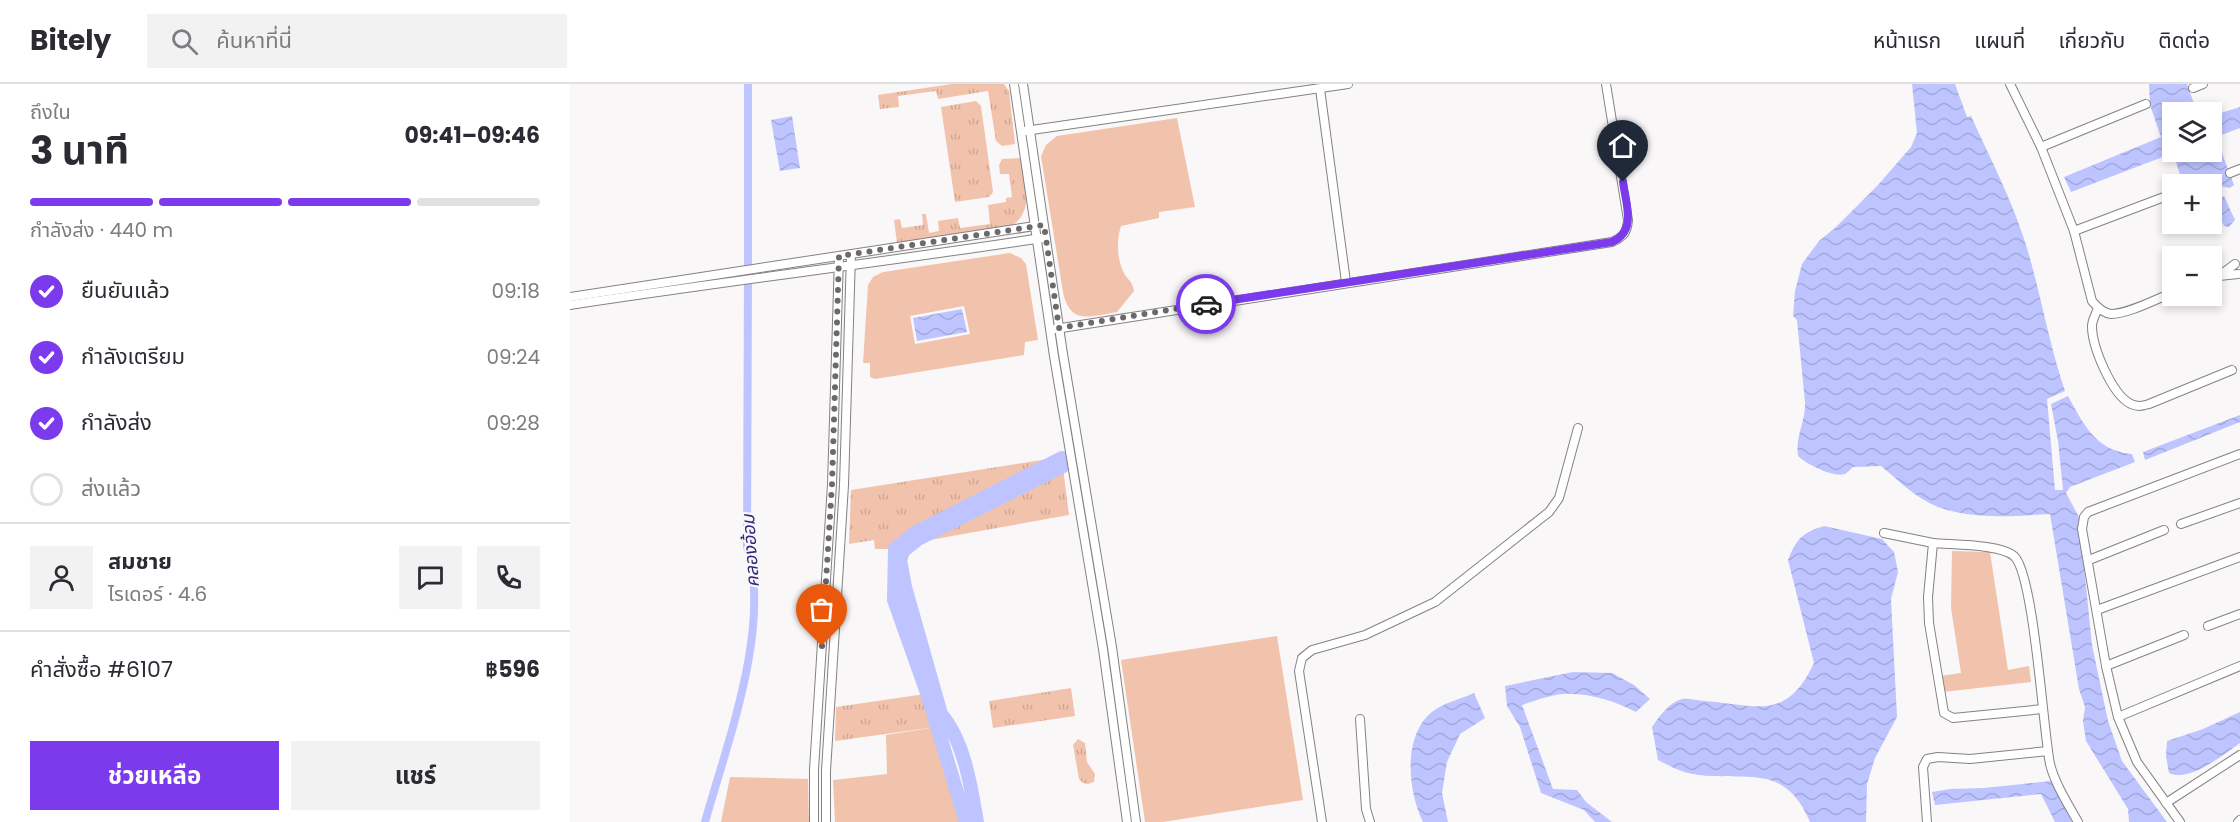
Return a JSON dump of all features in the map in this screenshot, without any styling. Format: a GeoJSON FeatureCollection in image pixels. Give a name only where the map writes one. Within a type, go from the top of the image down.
{"type":"FeatureCollection","features":[{"type":"Feature","properties":{"kind":"street"},"geometry":{"type":"LineString","coordinates":[[1014,84],[1026,131]]}},
{"type":"Feature","properties":{"kind":"street"},"geometry":{"type":"LineString","coordinates":[[1023,84],[1026,131],[1041,238],[1127,822]]}},
{"type":"Feature","properties":{"kind":"street"},"geometry":{"type":"LineString","coordinates":[[1026,131],[1348,84]]}},
{"type":"Feature","properties":{"kind":"street"},"geometry":{"type":"LineString","coordinates":[[1055,329],[1612,242],[1621,238],[1626,233],[1628,220],[1606,84]]}},
{"type":"Feature","properties":{"kind":"street"},"geometry":{"type":"LineString","coordinates":[[2010,84],[2041,147],[2073,231],[2092,301],[2098,308],[2110,314],[2162,297]]}},
{"type":"Feature","properties":{"kind":"street"},"geometry":{"type":"LineString","coordinates":[[2193,88],[2204,84]]}},
{"type":"Feature","properties":{"kind":"street"},"geometry":{"type":"LineString","coordinates":[[1320,89],[1346,282]]}},
{"type":"Feature","properties":{"kind":"street"},"geometry":{"type":"LineString","coordinates":[[2041,147],[2146,104]]}},
{"type":"Feature","properties":{"kind":"street"},"geometry":{"type":"LineString","coordinates":[[2230,172],[2240,169]]}},
{"type":"Feature","properties":{"kind":"street"},"geometry":{"type":"LineString","coordinates":[[2073,231],[2162,198]]}},
{"type":"Feature","properties":{"kind":"street"},"geometry":{"type":"LineString","coordinates":[[570,297],[1040,226]]}},
{"type":"Feature","properties":{"kind":"street"},"geometry":{"type":"LineString","coordinates":[[570,305],[813,269],[851,267],[1041,238]]}},
{"type":"Feature","properties":{"kind":"street"},"geometry":{"type":"LineString","coordinates":[[826,822],[825,771],[844,484],[851,255]]}},
{"type":"Feature","properties":{"kind":"street"},"geometry":{"type":"LineString","coordinates":[[814,822],[814,770],[832,484],[839,256]]}},
{"type":"Feature","properties":{"kind":"street"},"geometry":{"type":"LineString","coordinates":[[2222,277],[2239,275],[2237,260]]}},
{"type":"Feature","properties":{"kind":"street"},"geometry":{"type":"LineString","coordinates":[[2222,272],[2237,260]]}},
{"type":"Feature","properties":{"kind":"street"},"geometry":{"type":"LineString","coordinates":[[2098,308],[2092,324],[2095,349],[2119,393],[2128,403],[2139,407],[2149,404],[2232,370]]}},
{"type":"Feature","properties":{"kind":"street"},"geometry":{"type":"LineString","coordinates":[[1055,329],[1112,647],[1136,822]]}},
{"type":"Feature","properties":{"kind":"street"},"geometry":{"type":"LineString","coordinates":[[1322,822],[1299,671],[1302,658],[1312,650],[1365,635],[1435,602],[1549,512],[1559,498],[1578,428]]}},
{"type":"Feature","properties":{"kind":"street"},"geometry":{"type":"LineString","coordinates":[[2180,822],[2137,762],[2118,717],[2106,666],[2082,529],[2084,517],[2088,513],[2240,454]]}},
{"type":"Feature","properties":{"kind":"street"},"geometry":{"type":"LineString","coordinates":[[2181,524],[2240,503]]}},
{"type":"Feature","properties":{"kind":"street"},"geometry":{"type":"LineString","coordinates":[[2089,560],[2164,530]]}},
{"type":"Feature","properties":{"kind":"street"},"geometry":{"type":"LineString","coordinates":[[1884,533],[1933,543],[1996,549],[2005,551],[2016,558],[2027,598],[2050,766],[2078,822]]}},
{"type":"Feature","properties":{"kind":"street"},"geometry":{"type":"LineString","coordinates":[[1933,543],[1928,597],[1929,623],[1944,713],[1953,718],[2043,709]]}},
{"type":"Feature","properties":{"kind":"street"},"geometry":{"type":"LineString","coordinates":[[2097,610],[2240,557]]}},
{"type":"Feature","properties":{"kind":"street"},"geometry":{"type":"LineString","coordinates":[[2208,626],[2240,614]]}},
{"type":"Feature","properties":{"kind":"street"},"geometry":{"type":"LineString","coordinates":[[2106,666],[2184,635]]}},
{"type":"Feature","properties":{"kind":"street"},"geometry":{"type":"LineString","coordinates":[[2118,717],[2240,666]]}},
{"type":"Feature","properties":{"kind":"street"},"geometry":{"type":"LineString","coordinates":[[1360,719],[1366,809],[1370,822]]}},
{"type":"Feature","properties":{"kind":"street"},"geometry":{"type":"LineString","coordinates":[[1927,822],[1923,767],[1927,759],[1938,757],[1970,759],[2048,751]]}},
{"type":"Feature","properties":{"kind":"street"},"geometry":{"type":"LineString","coordinates":[[2166,803],[2240,755]]}},
{"type":"Feature","properties":{"kind":"green space"},"geometry":{"type":"Polygon","coordinates":[[[952,84],[1004,84],[1009,91],[1015,144],[1002,146],[996,141],[988,91],[938,99],[936,91],[898,96],[899,107],[880,109],[878,95],[952,84]]]}},
{"type":"Feature","properties":{"kind":"green space"},"geometry":{"type":"Polygon","coordinates":[[[976,101],[981,106],[993,192],[989,197],[955,202],[941,107],[976,101]]]}},
{"type":"Feature","properties":{"kind":"green space"},"geometry":{"type":"Polygon","coordinates":[[[1177,118],[1195,207],[1159,212],[1159,218],[1121,226],[1118,244],[1119,257],[1122,269],[1132,283],[1134,291],[1117,312],[1090,316],[1076,314],[1066,303],[1063,292],[1041,156],[1046,145],[1057,136],[1177,118]]]}},
{"type":"Feature","properties":{"kind":"green space"},"geometry":{"type":"Polygon","coordinates":[[[1021,158],[1026,186],[1026,203],[1020,219],[1013,225],[897,243],[894,220],[900,219],[902,228],[923,225],[922,214],[926,214],[929,233],[939,231],[938,221],[958,218],[960,228],[990,224],[988,205],[1006,202],[1006,198],[1012,197],[1009,174],[1000,174],[999,165],[1002,159],[1021,158]]]}},
{"type":"Feature","properties":{"kind":"green space"},"geometry":{"type":"Polygon","coordinates":[[[1010,253],[1021,258],[1026,264],[1038,340],[1025,342],[1024,355],[875,379],[870,377],[870,363],[863,363],[868,285],[873,277],[883,272],[1010,253]],[[964,306],[910,316],[915,344],[970,334],[964,306]]]}},
{"type":"Feature","properties":{"kind":"green space"},"geometry":{"type":"Polygon","coordinates":[[[1061,457],[917,531],[904,539],[895,549],[875,549],[874,540],[849,544],[851,490],[1061,457]]]}},
{"type":"Feature","properties":{"kind":"green space"},"geometry":{"type":"Polygon","coordinates":[[[1063,468],[1069,515],[924,541],[908,549],[900,560],[903,551],[916,539],[1063,468]]]}},
{"type":"Feature","properties":{"kind":"green space"},"geometry":{"type":"Polygon","coordinates":[[[1952,551],[1990,552],[2008,670],[2029,666],[2031,682],[1943,692],[1940,676],[1961,673],[1951,608],[1952,551]]]}},
{"type":"Feature","properties":{"kind":"green space"},"geometry":{"type":"Polygon","coordinates":[[[1277,636],[1303,800],[1163,822],[1145,822],[1121,660],[1277,636]]]}},
{"type":"Feature","properties":{"kind":"green space"},"geometry":{"type":"Polygon","coordinates":[[[1071,688],[1075,716],[993,728],[989,701],[1071,688]]]}},
{"type":"Feature","properties":{"kind":"green space"},"geometry":{"type":"Polygon","coordinates":[[[925,694],[936,727],[835,741],[836,707],[925,694]]]}},
{"type":"Feature","properties":{"kind":"green space"},"geometry":{"type":"Polygon","coordinates":[[[936,727],[964,822],[835,822],[833,780],[887,774],[886,735],[936,727]]]}},
{"type":"Feature","properties":{"kind":"green space"},"geometry":{"type":"Polygon","coordinates":[[[1078,739],[1085,743],[1087,762],[1095,774],[1094,782],[1088,784],[1079,779],[1073,745],[1078,739]]]}},
{"type":"Feature","properties":{"kind":"green space"},"geometry":{"type":"Polygon","coordinates":[[[730,777],[808,779],[809,822],[721,822],[730,777]]]}},
{"type":"Feature","properties":{"kind":"water"},"geometry":{"type":"Polygon","coordinates":[[[1912,84],[1955,84],[1967,117],[1971,116],[2021,231],[2065,391],[2047,399],[2055,490],[2063,490],[2058,441],[2051,404],[2068,396],[2092,435],[2109,448],[2132,454],[2135,462],[2070,487],[2066,493],[2079,517],[2092,645],[2108,721],[2122,761],[2167,822],[2129,822],[2128,809],[2086,741],[2083,721],[2085,707],[2079,689],[2050,514],[1994,516],[1952,511],[1923,499],[1881,466],[1853,467],[1840,475],[1813,466],[1798,456],[1797,449],[1805,402],[1797,320],[1793,316],[1795,291],[1802,264],[1819,241],[1878,185],[1911,147],[1917,133],[1912,84]]]}},
{"type":"Feature","properties":{"kind":"water"},"geometry":{"type":"Polygon","coordinates":[[[2149,84],[2187,84],[2193,102],[2162,102],[2162,157],[2071,192],[2064,177],[2161,137],[2150,105],[2149,84]]]}},
{"type":"Feature","properties":{"kind":"water"},"geometry":{"type":"Polygon","coordinates":[[[2240,107],[2240,128],[2222,135],[2222,113],[2240,107]]]}},
{"type":"Feature","properties":{"kind":"water"},"geometry":{"type":"Polygon","coordinates":[[[792,116],[800,168],[780,171],[771,120],[792,116]]]}},
{"type":"Feature","properties":{"kind":"water"},"geometry":{"type":"Polygon","coordinates":[[[2222,153],[2234,185],[2230,188],[2222,186],[2222,174],[2180,174],[2176,162],[2222,162],[2222,153]]]}},
{"type":"Feature","properties":{"kind":"water"},"geometry":{"type":"Polygon","coordinates":[[[2224,196],[2235,220],[2229,227],[2224,226],[2222,222],[2222,197],[2224,196]]]}},
{"type":"Feature","properties":{"kind":"water"},"geometry":{"type":"Polygon","coordinates":[[[962,309],[967,332],[917,341],[913,318],[962,309]]]}},
{"type":"Feature","properties":{"kind":"water"},"geometry":{"type":"Polygon","coordinates":[[[2240,415],[2240,422],[2145,460],[2143,452],[2240,415]]]}},
{"type":"Feature","properties":{"kind":"water"},"geometry":{"type":"Polygon","coordinates":[[[1824,526],[1882,539],[1894,552],[1898,572],[1891,599],[1897,717],[1875,758],[1867,784],[1866,822],[1810,822],[1800,803],[1788,790],[1775,782],[1761,778],[1712,776],[1684,772],[1658,760],[1652,727],[1669,707],[1682,699],[1768,706],[1781,702],[1803,682],[1814,663],[1788,560],[1801,537],[1824,526]]]}},
{"type":"Feature","properties":{"kind":"water"},"geometry":{"type":"Polygon","coordinates":[[[1573,672],[1612,673],[1634,685],[1650,699],[1636,712],[1601,698],[1582,694],[1563,694],[1522,705],[1553,789],[1577,790],[1586,802],[1612,822],[1595,822],[1584,810],[1541,793],[1520,727],[1507,706],[1505,686],[1573,672]]]}},
{"type":"Feature","properties":{"kind":"water"},"geometry":{"type":"Polygon","coordinates":[[[1474,693],[1485,718],[1460,734],[1447,762],[1442,793],[1448,822],[1423,822],[1411,780],[1412,749],[1416,735],[1422,722],[1436,709],[1474,693]]]}},
{"type":"Feature","properties":{"kind":"water"},"geometry":{"type":"Polygon","coordinates":[[[2240,712],[2240,743],[2196,771],[2177,775],[2169,773],[2166,756],[2167,741],[2203,729],[2240,712]]]}},
{"type":"Feature","properties":{"kind":"water"},"geometry":{"type":"Polygon","coordinates":[[[2051,781],[2072,822],[2055,822],[2041,794],[1935,805],[1932,792],[1950,789],[2051,781]]]}},
{"type":"Feature","properties":{"kind":"waterway","name":"คลองอ้อม"},"geometry":{"type":"LineString","coordinates":[[748,84],[748,266]]}},
{"type":"Feature","properties":{"kind":"waterway","name":"คลองอ้อม"},"geometry":{"type":"LineString","coordinates":[[705,822],[744,684],[754,612],[753,578],[747,546],[748,275]]}},
{"type":"Feature","properties":{"kind":"waterway"},"geometry":{"type":"LineString","coordinates":[[966,822],[927,693],[894,600],[895,549],[915,533],[1062,458],[1063,466],[918,539],[903,551],[900,560],[905,587],[941,714],[956,738],[966,766],[977,822]]}},
{"type":"Feature","properties":{"kind":"way so far"},"geometry":{"type":"LineString","coordinates":[[822,646],[832,484],[839,256],[1044,225],[1059,328],[1206,304]]}},
{"type":"Feature","properties":{"kind":"route"},"geometry":{"type":"LineString","coordinates":[[1206,304],[1612,242],[1621,238],[1628,227],[1623,182]]}}]}
